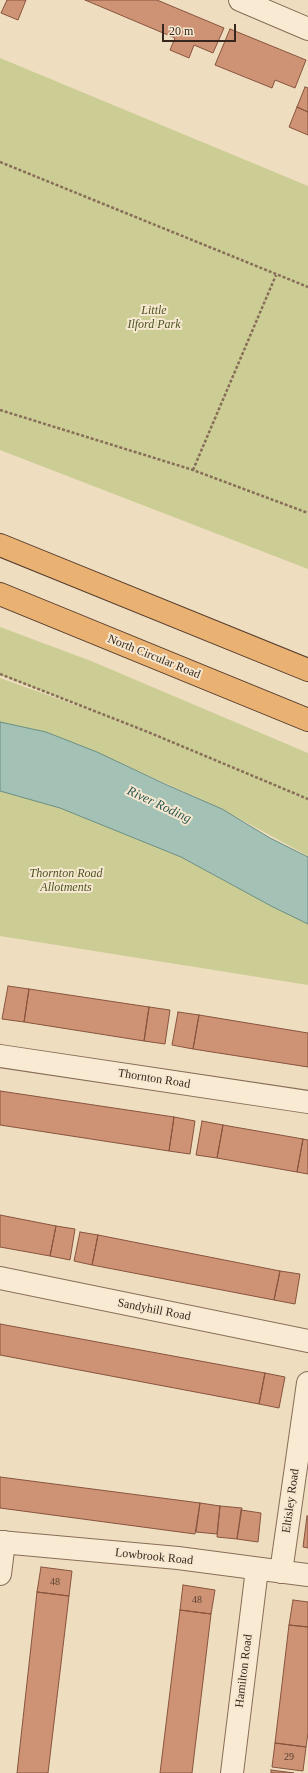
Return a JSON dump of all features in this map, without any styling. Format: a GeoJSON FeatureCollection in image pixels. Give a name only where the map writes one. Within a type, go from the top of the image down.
{"type":"FeatureCollection","features":[{"type":"Feature","properties":{"kind":"highway"},"geometry":{"type":"LineString","coordinates":[[0,545],[308,670]]}},
{"type":"Feature","properties":{"kind":"highway","name":"North Circular Road"},"geometry":{"type":"LineString","coordinates":[[0,594],[307,720]]}},
{"type":"Feature","properties":{"kind":"street"},"geometry":{"type":"LineString","coordinates":[[240,0],[308,29]]}},
{"type":"Feature","properties":{"kind":"street","name":"Thornton Road"},"geometry":{"type":"LineString","coordinates":[[0,1056],[308,1102]]}},
{"type":"Feature","properties":{"kind":"street","name":"Sandyhill Road"},"geometry":{"type":"LineString","coordinates":[[0,1278],[308,1341]]}},
{"type":"Feature","properties":{"kind":"street","name":"Eltisley Road"},"geometry":{"type":"LineString","coordinates":[[280,1572],[308,1383]]}},
{"type":"Feature","properties":{"kind":"street"},"geometry":{"type":"LineString","coordinates":[[0,1574],[2,1542]]}},
{"type":"Feature","properties":{"kind":"street","name":"Lowbrook Road"},"geometry":{"type":"LineString","coordinates":[[2,1542],[178,1558],[280,1572],[308,1574]]}},
{"type":"Feature","properties":{"kind":"street","name":"Hamilton Road"},"geometry":{"type":"LineString","coordinates":[[232,1773],[257,1569]]}},
{"type":"Feature","properties":{"kind":"path"},"geometry":{"type":"LineString","coordinates":[[0,162],[308,287]]}},
{"type":"Feature","properties":{"kind":"path"},"geometry":{"type":"LineString","coordinates":[[193,470],[276,275]]}},
{"type":"Feature","properties":{"kind":"path"},"geometry":{"type":"LineString","coordinates":[[0,410],[193,470],[308,513]]}},
{"type":"Feature","properties":{"kind":"path"},"geometry":{"type":"LineString","coordinates":[[0,674],[148,732],[308,799]]}},
{"type":"Feature","properties":{"kind":"green space","name":"Little Ilford Park"},"geometry":{"type":"Polygon","coordinates":[[[0,58],[308,186],[308,569],[0,450],[0,58]]]}},
{"type":"Feature","properties":{"kind":"green space"},"geometry":{"type":"Polygon","coordinates":[[[0,627],[91,661],[308,753],[308,856],[222,809],[97,752],[46,732],[0,722],[0,678],[98,713],[0,675],[0,627]]]}},
{"type":"Feature","properties":{"kind":"green space","name":"Thornton Road Allotments"},"geometry":{"type":"Polygon","coordinates":[[[0,791],[60,808],[181,857],[273,907],[308,924],[308,985],[0,936],[0,791]]]}},
{"type":"Feature","properties":{"kind":"water","name":"River Roding"},"geometry":{"type":"Polygon","coordinates":[[[0,722],[46,732],[97,752],[222,809],[270,838],[308,857],[308,924],[273,907],[181,857],[60,808],[0,791],[0,722]]]}},
{"type":"Feature","properties":{"kind":"building"},"geometry":{"type":"Polygon","coordinates":[[[7,0],[26,0],[18,20],[1,13],[7,0]]]}},
{"type":"Feature","properties":{"kind":"building"},"geometry":{"type":"Polygon","coordinates":[[[85,0],[157,0],[224,28],[213,53],[194,45],[189,58],[170,50],[175,38],[85,0]]]}},
{"type":"Feature","properties":{"kind":"building"},"geometry":{"type":"Polygon","coordinates":[[[230,29],[306,60],[295,88],[275,80],[272,88],[215,65],[230,29]]]}},
{"type":"Feature","properties":{"kind":"building"},"geometry":{"type":"Polygon","coordinates":[[[305,87],[308,88],[308,112],[297,107],[305,87]]]}},
{"type":"Feature","properties":{"kind":"building"},"geometry":{"type":"Polygon","coordinates":[[[297,107],[308,112],[308,135],[289,127],[297,107]]]}},
{"type":"Feature","properties":{"kind":"building"},"geometry":{"type":"Polygon","coordinates":[[[8,986],[29,989],[24,1022],[2,1019],[8,986]]]}},
{"type":"Feature","properties":{"kind":"building"},"geometry":{"type":"Polygon","coordinates":[[[29,989],[149,1007],[144,1041],[24,1022],[29,989]]]}},
{"type":"Feature","properties":{"kind":"building"},"geometry":{"type":"Polygon","coordinates":[[[149,1007],[170,1010],[165,1044],[144,1041],[149,1007]]]}},
{"type":"Feature","properties":{"kind":"building"},"geometry":{"type":"Polygon","coordinates":[[[178,1012],[199,1015],[193,1049],[172,1045],[178,1012]]]}},
{"type":"Feature","properties":{"kind":"building"},"geometry":{"type":"Polygon","coordinates":[[[199,1015],[308,1033],[308,1067],[193,1049],[199,1015]]]}},
{"type":"Feature","properties":{"kind":"building"},"geometry":{"type":"Polygon","coordinates":[[[0,1091],[174,1117],[169,1151],[0,1125],[0,1091]]]}},
{"type":"Feature","properties":{"kind":"building"},"geometry":{"type":"Polygon","coordinates":[[[174,1117],[195,1121],[190,1154],[169,1151],[174,1117]]]}},
{"type":"Feature","properties":{"kind":"building"},"geometry":{"type":"Polygon","coordinates":[[[202,1121],[223,1125],[217,1158],[196,1155],[202,1121]]]}},
{"type":"Feature","properties":{"kind":"building"},"geometry":{"type":"Polygon","coordinates":[[[223,1125],[303,1139],[297,1172],[217,1158],[223,1125]]]}},
{"type":"Feature","properties":{"kind":"building"},"geometry":{"type":"Polygon","coordinates":[[[303,1139],[308,1140],[308,1174],[297,1172],[303,1139]]]}},
{"type":"Feature","properties":{"kind":"building"},"geometry":{"type":"Polygon","coordinates":[[[0,1215],[56,1226],[50,1256],[0,1247],[0,1215]]]}},
{"type":"Feature","properties":{"kind":"building"},"geometry":{"type":"Polygon","coordinates":[[[56,1226],[75,1229],[70,1260],[50,1256],[56,1226]]]}},
{"type":"Feature","properties":{"kind":"building"},"geometry":{"type":"Polygon","coordinates":[[[80,1232],[98,1235],[92,1265],[74,1261],[80,1232]]]}},
{"type":"Feature","properties":{"kind":"building"},"geometry":{"type":"Polygon","coordinates":[[[98,1235],[280,1271],[274,1300],[92,1265],[98,1235]]]}},
{"type":"Feature","properties":{"kind":"building"},"geometry":{"type":"Polygon","coordinates":[[[280,1271],[300,1274],[295,1304],[274,1300],[280,1271]]]}},
{"type":"Feature","properties":{"kind":"building"},"geometry":{"type":"Polygon","coordinates":[[[0,1324],[265,1373],[259,1404],[0,1355],[0,1324]]]}},
{"type":"Feature","properties":{"kind":"building"},"geometry":{"type":"Polygon","coordinates":[[[265,1373],[285,1377],[279,1408],[259,1404],[265,1373]]]}},
{"type":"Feature","properties":{"kind":"building"},"geometry":{"type":"Polygon","coordinates":[[[0,1477],[200,1503],[195,1534],[0,1508],[0,1477]]]}},
{"type":"Feature","properties":{"kind":"building"},"geometry":{"type":"Polygon","coordinates":[[[200,1503],[220,1506],[217,1534],[196,1532],[200,1503]]]}},
{"type":"Feature","properties":{"kind":"building"},"geometry":{"type":"Polygon","coordinates":[[[220,1506],[242,1508],[237,1539],[217,1537],[220,1506]]]}},
{"type":"Feature","properties":{"kind":"building"},"geometry":{"type":"Polygon","coordinates":[[[241,1510],[261,1513],[258,1542],[237,1539],[241,1510]]]}},
{"type":"Feature","properties":{"kind":"building"},"geometry":{"type":"Polygon","coordinates":[[[308,1516],[308,1548],[303,1547],[308,1516]]]}},
{"type":"Feature","properties":{"kind":"building"},"geometry":{"type":"Polygon","coordinates":[[[41,1567],[72,1571],[69,1596],[37,1592],[41,1567]]]}},
{"type":"Feature","properties":{"kind":"building"},"geometry":{"type":"Polygon","coordinates":[[[183,1585],[215,1590],[211,1614],[180,1610],[183,1585]]]}},
{"type":"Feature","properties":{"kind":"building"},"geometry":{"type":"Polygon","coordinates":[[[37,1592],[69,1596],[48,1773],[17,1773],[37,1592]]]}},
{"type":"Feature","properties":{"kind":"building"},"geometry":{"type":"Polygon","coordinates":[[[293,1600],[308,1602],[308,1627],[289,1625],[293,1600]]]}},
{"type":"Feature","properties":{"kind":"building"},"geometry":{"type":"Polygon","coordinates":[[[180,1610],[211,1614],[192,1773],[160,1773],[180,1610]]]}},
{"type":"Feature","properties":{"kind":"building"},"geometry":{"type":"Polygon","coordinates":[[[289,1625],[308,1627],[308,1733],[306,1747],[275,1743],[289,1625]]]}},
{"type":"Feature","properties":{"kind":"building"},"geometry":{"type":"Polygon","coordinates":[[[275,1743],[306,1747],[303,1771],[272,1767],[275,1743]]]}},
{"type":"Feature","properties":{"kind":"building"},"geometry":{"type":"Polygon","coordinates":[[[271,1770],[294,1773],[271,1773],[271,1770]]]}}]}
